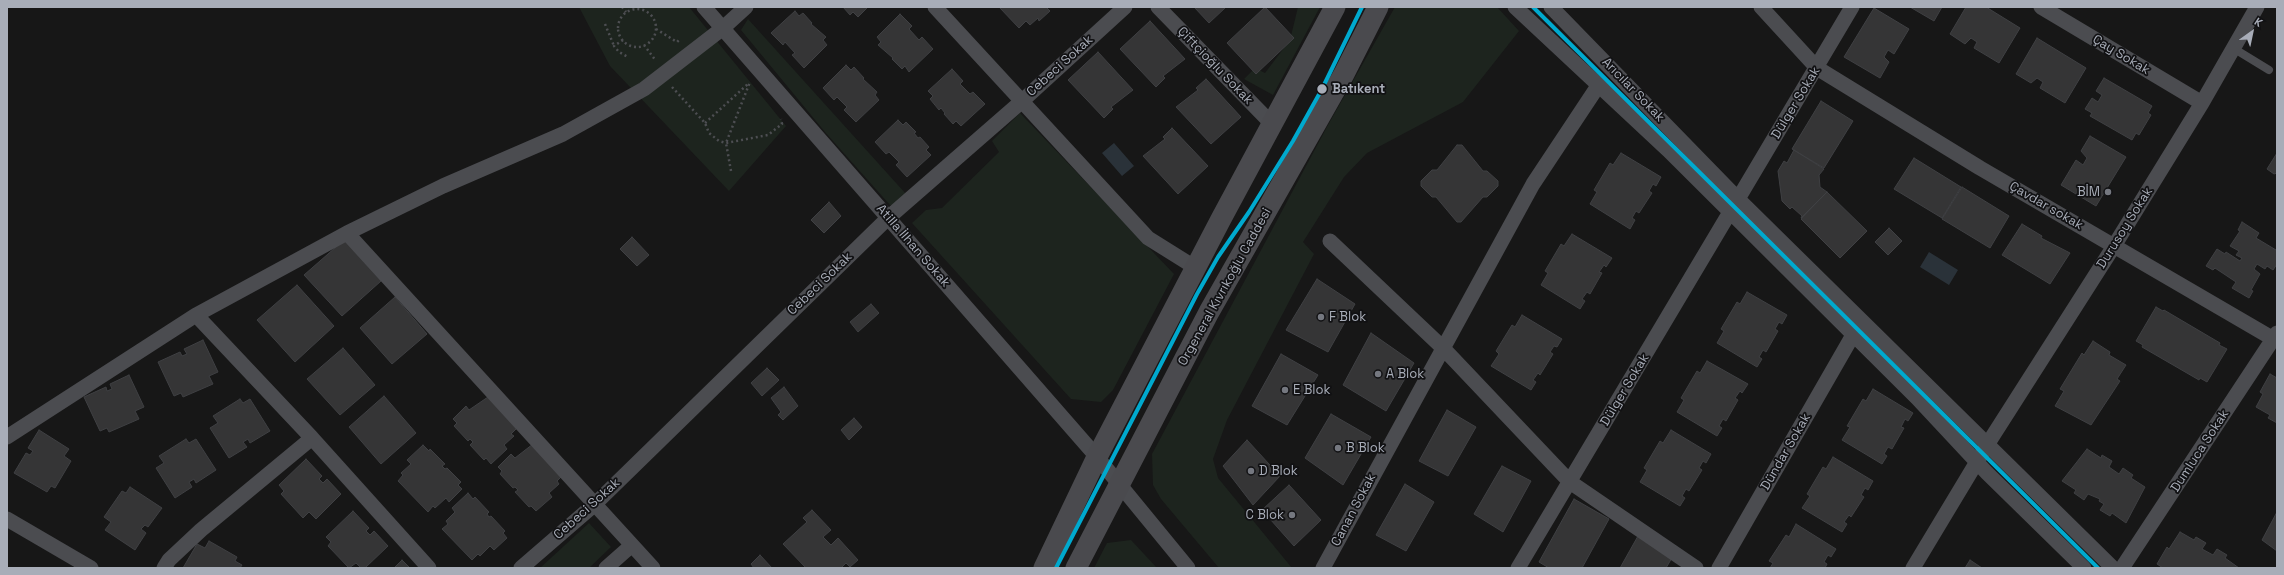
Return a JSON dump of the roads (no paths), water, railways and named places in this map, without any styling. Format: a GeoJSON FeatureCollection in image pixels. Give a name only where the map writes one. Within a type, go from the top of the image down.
{"type":"FeatureCollection","features":[{"type":"Feature","properties":{"kind":"main road"},"geometry":{"type":"LineString","coordinates":[[1044,568],[1097,456],[1272,124],[1336,7]]}},
{"type":"Feature","properties":{"kind":"main road","name":"Orgeneral Kıvrıkoğlu Caddesi"},"geometry":{"type":"LineString","coordinates":[[1076,568],[1209,312],[1344,74],[1378,7]]}},
{"type":"Feature","properties":{"kind":"street","name":"Atilla İlhan Sokak"},"geometry":{"type":"LineString","coordinates":[[704,7],[1097,456],[1188,568]]}},
{"type":"Feature","properties":{"kind":"street"},"geometry":{"type":"LineString","coordinates":[[7,437],[196,315],[347,232],[443,186],[563,134],[644,89],[723,28],[746,7]]}},
{"type":"Feature","properties":{"kind":"street"},"geometry":{"type":"LineString","coordinates":[[935,7],[1148,238],[1196,268]]}},
{"type":"Feature","properties":{"kind":"street","name":"Cebeci Sokak"},"geometry":{"type":"LineString","coordinates":[[521,568],[595,504],[888,218],[1021,102],[1125,7]]}},
{"type":"Feature","properties":{"kind":"street","name":"Çiftçioğlu Sokak"},"geometry":{"type":"LineString","coordinates":[[1158,7],[1272,124]]}},
{"type":"Feature","properties":{"kind":"street"},"geometry":{"type":"LineString","coordinates":[[1515,7],[1668,150],[1917,398],[1978,462],[2084,568]]}},
{"type":"Feature","properties":{"kind":"street","name":"Arıcılar Sokak"},"geometry":{"type":"LineString","coordinates":[[1551,7],[1738,199],[1987,445]]}},
{"type":"Feature","properties":{"kind":"street"},"geometry":{"type":"LineString","coordinates":[[1761,7],[1817,68]]}},
{"type":"Feature","properties":{"kind":"street","name":"Dülger Sokak"},"geometry":{"type":"LineString","coordinates":[[1738,199],[1852,7]]}},
{"type":"Feature","properties":{"kind":"street","name":"Çay Sokak"},"geometry":{"type":"LineString","coordinates":[[2041,7],[2202,103]]}},
{"type":"Feature","properties":{"kind":"street","name":"Durusoy Sokak"},"geometry":{"type":"LineString","coordinates":[[1913,568],[1987,445],[2114,246],[2202,103],[2257,7]]}},
{"type":"Feature","properties":{"kind":"street","name":"Çavdar sokak"},"geometry":{"type":"LineString","coordinates":[[1817,68],[2114,246],[2276,337]]}},
{"type":"Feature","properties":{"kind":"street","name":"Canan Sokak"},"geometry":{"type":"LineString","coordinates":[[1323,568],[1442,347],[1533,184],[1598,86]]}},
{"type":"Feature","properties":{"kind":"street","name":"Dülger Sokak"},"geometry":{"type":"LineString","coordinates":[[1518,568],[1730,212]]}},
{"type":"Feature","properties":{"kind":"street"},"geometry":{"type":"LineString","coordinates":[[347,232],[653,568]]}},
{"type":"Feature","properties":{"kind":"street"},"geometry":{"type":"LineString","coordinates":[[1330,241],[1442,347],[1570,482],[1696,568]]}},
{"type":"Feature","properties":{"kind":"street"},"geometry":{"type":"LineString","coordinates":[[196,315],[312,438],[429,568]]}},
{"type":"Feature","properties":{"kind":"street","name":"Dündar Sokak"},"geometry":{"type":"LineString","coordinates":[[1719,568],[1853,335]]}},
{"type":"Feature","properties":{"kind":"street","name":"Dumluca Sokak"},"geometry":{"type":"LineString","coordinates":[[2122,568],[2276,337]]}},
{"type":"Feature","properties":{"kind":"street"},"geometry":{"type":"LineString","coordinates":[[164,568],[169,560],[201,530],[312,438]]}},
{"type":"Feature","properties":{"kind":"street"},"geometry":{"type":"LineString","coordinates":[[1987,445],[2113,568]]}},
{"type":"Feature","properties":{"kind":"street"},"geometry":{"type":"LineString","coordinates":[[7,519],[91,568]]}},
{"type":"Feature","properties":{"kind":"street"},"geometry":{"type":"LineString","coordinates":[[606,568],[632,545]]}},
{"type":"Feature","properties":{"kind":"lane"},"geometry":{"type":"LineString","coordinates":[[2233,48],[2269,70]]}},
{"type":"Feature","properties":{"kind":"place","name":"Batıkent"},"geometry":{"type":"Point","coordinates":[1322,89]}},
{"type":"Feature","properties":{"kind":"place","name":"BİM"},"geometry":{"type":"Point","coordinates":[2108,192]}},
{"type":"Feature","properties":{"kind":"place","name":"F Blok"},"geometry":{"type":"Point","coordinates":[1321,317]}},
{"type":"Feature","properties":{"kind":"place","name":"A Blok"},"geometry":{"type":"Point","coordinates":[1378,374]}},
{"type":"Feature","properties":{"kind":"place","name":"E Blok"},"geometry":{"type":"Point","coordinates":[1285,390]}},
{"type":"Feature","properties":{"kind":"place","name":"B Blok"},"geometry":{"type":"Point","coordinates":[1338,448]}},
{"type":"Feature","properties":{"kind":"place","name":"D Blok"},"geometry":{"type":"Point","coordinates":[1251,471]}},
{"type":"Feature","properties":{"kind":"place","name":"C Blok"},"geometry":{"type":"Point","coordinates":[1292,515]}}]}
